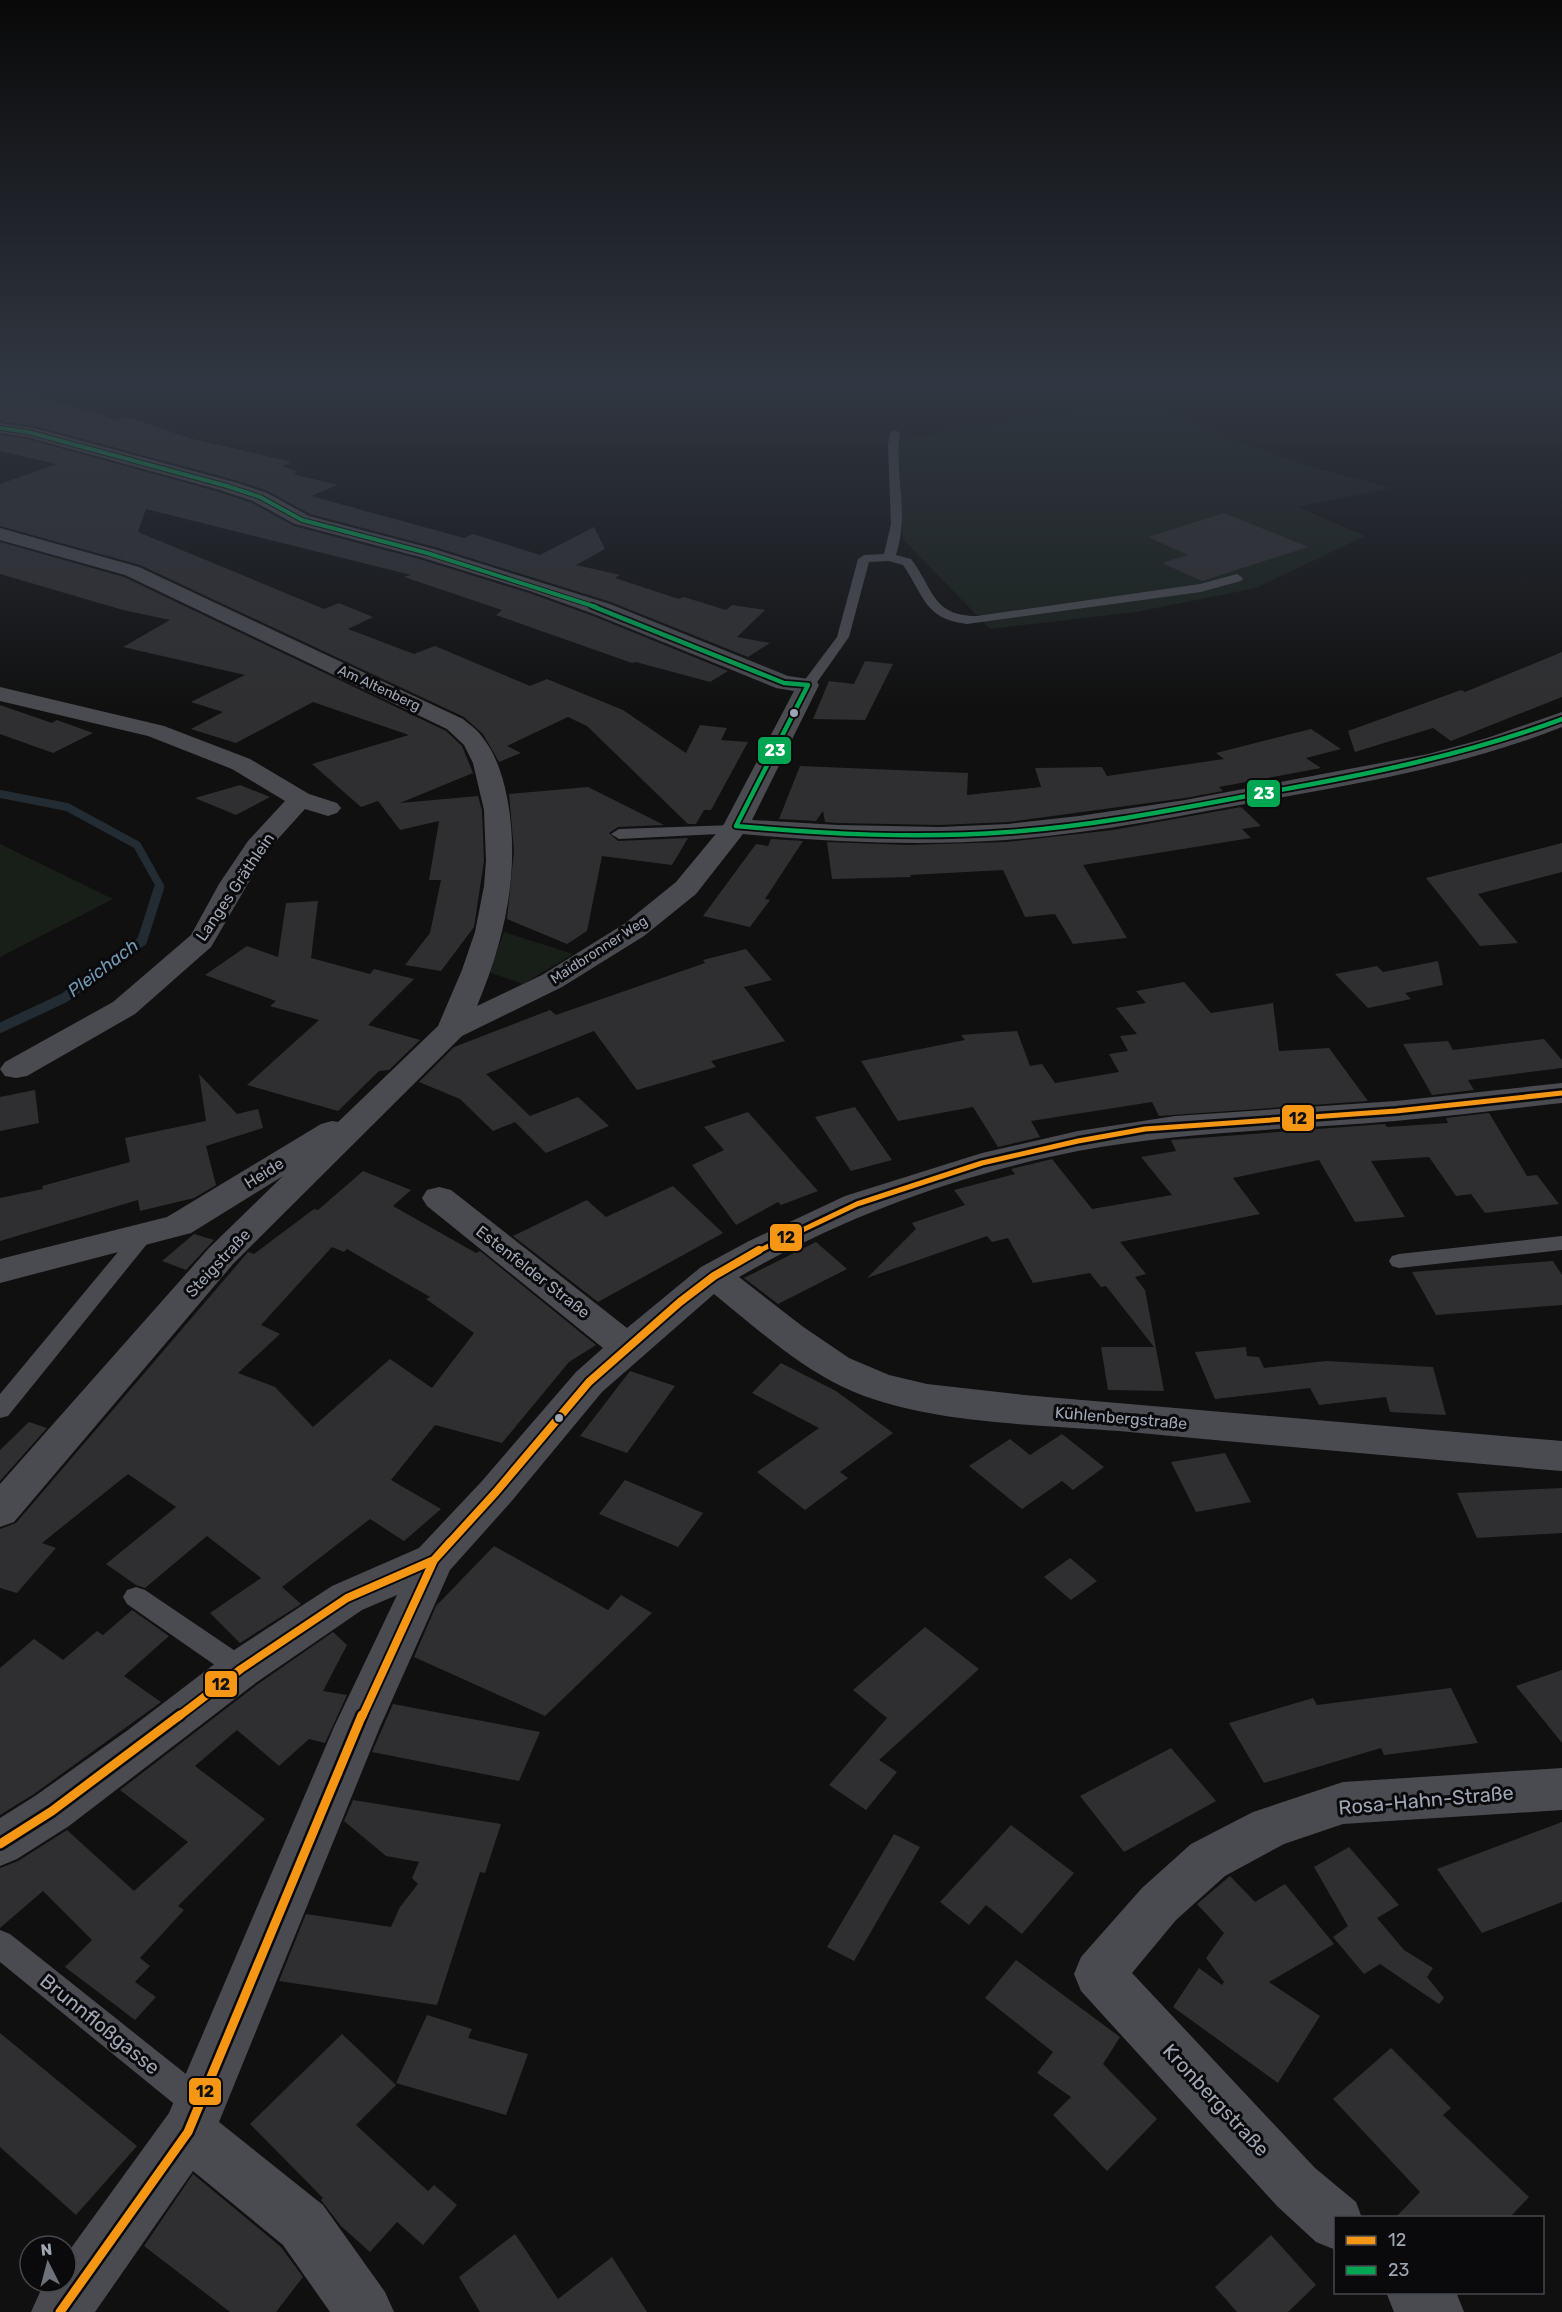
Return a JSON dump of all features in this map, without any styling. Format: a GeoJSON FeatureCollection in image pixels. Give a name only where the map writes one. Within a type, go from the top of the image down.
{"type":"FeatureCollection","features":[{"type":"Feature","properties":{"kind":"street"},"geometry":{"type":"LineString","coordinates":[[250,494],[302,520],[394,543],[496,573],[602,609],[784,683],[808,685]]}},
{"type":"Feature","properties":{"kind":"street","name":"Am Altenberg"},"geometry":{"type":"LineString","coordinates":[[0,534],[132,571],[455,724],[474,742],[490,777],[499,837],[496,888],[490,930],[477,973],[451,1030]]}},
{"type":"Feature","properties":{"kind":"street","name":"Maidbronner Weg"},"geometry":{"type":"LineString","coordinates":[[451,1030],[552,981],[634,930],[686,888],[735,828],[808,685]]}},
{"type":"Feature","properties":{"kind":"street"},"geometry":{"type":"LineString","coordinates":[[0,694],[156,731],[241,764],[300,799],[328,808]]}},
{"type":"Feature","properties":{"kind":"street"},"geometry":{"type":"LineString","coordinates":[[735,828],[884,835],[990,833],[1060,826],[1191,806],[1432,760],[1485,747],[1562,719]]}},
{"type":"Feature","properties":{"kind":"street","name":"Langes Gräthlein"},"geometry":{"type":"LineString","coordinates":[[16,1069],[124,1008],[201,941],[257,847],[300,799]]}},
{"type":"Feature","properties":{"kind":"street","name":"Steigstraße"},"geometry":{"type":"LineString","coordinates":[[0,1511],[221,1256],[451,1030]]}},
{"type":"Feature","properties":{"kind":"street"},"geometry":{"type":"LineString","coordinates":[[60,2312],[194,2118],[357,1727],[434,1560],[496,1492],[589,1382],[626,1347],[680,1302],[714,1276],[761,1249],[856,1204],[982,1163],[1078,1141],[1175,1125],[1396,1111],[1562,1093]]}},
{"type":"Feature","properties":{"kind":"street","name":"Heide"},"geometry":{"type":"LineString","coordinates":[[0,1271],[178,1225],[380,1101]]}},
{"type":"Feature","properties":{"kind":"street","name":"Estenfelder Straße"},"geometry":{"type":"LineString","coordinates":[[439,1198],[626,1347]]}},
{"type":"Feature","properties":{"kind":"street","name":"Kühlenbergstraße"},"geometry":{"type":"LineString","coordinates":[[714,1276],[837,1368],[891,1390],[948,1401],[1024,1409],[1562,1456]]}},
{"type":"Feature","properties":{"kind":"street"},"geometry":{"type":"LineString","coordinates":[[0,1844],[144,1744],[241,1669],[347,1598],[434,1560]]}},
{"type":"Feature","properties":{"kind":"street","name":"Rosa-Hahn-Straße"},"geometry":{"type":"LineString","coordinates":[[1099,1974],[1159,1904],[1208,1860],[1270,1827],[1343,1803],[1562,1790]]}},
{"type":"Feature","properties":{"kind":"street","name":"Kronbergstraße"},"geometry":{"type":"LineString","coordinates":[[1099,1974],[1296,2187],[1334,2221]]}},
{"type":"Feature","properties":{"kind":"street"},"geometry":{"type":"LineString","coordinates":[[194,2118],[303,2225],[365,2312]]}},
{"type":"Feature","properties":{"kind":"street"},"geometry":{"type":"LineString","coordinates":[[1416,2294],[1435,2312]]}},
{"type":"Feature","properties":{"kind":"lane"},"geometry":{"type":"LineString","coordinates":[[894,494],[897,526],[889,557],[907,562],[930,601],[950,619],[958,621],[977,621],[1201,588],[1237,578]]}},
{"type":"Feature","properties":{"kind":"lane","name":"Maidbronner Weg"},"geometry":{"type":"LineString","coordinates":[[808,685],[843,637],[864,559],[889,557]]}},
{"type":"Feature","properties":{"kind":"lane"},"geometry":{"type":"LineString","coordinates":[[619,834],[735,828]]}},
{"type":"Feature","properties":{"kind":"lane"},"geometry":{"type":"LineString","coordinates":[[0,1410],[144,1234]]}},
{"type":"Feature","properties":{"kind":"lane"},"geometry":{"type":"LineString","coordinates":[[1399,1261],[1562,1243]]}},
{"type":"Feature","properties":{"kind":"lane"},"geometry":{"type":"LineString","coordinates":[[136,1597],[241,1669]]}},
{"type":"Feature","properties":{"kind":"lane","name":"Brunnfloßgasse"},"geometry":{"type":"LineString","coordinates":[[0,1944],[194,2118]]}},
{"type":"Feature","properties":{"kind":"shaded area"},"geometry":{"type":"Polygon","coordinates":[[[901,494],[1363,494],[1298,507],[1365,536],[1256,588],[1136,612],[990,629],[903,539],[901,494]]]}},
{"type":"Feature","properties":{"kind":"shaded area"},"geometry":{"type":"Polygon","coordinates":[[[0,844],[113,899],[0,957],[0,844]]]}},
{"type":"Feature","properties":{"kind":"shaded area"},"geometry":{"type":"Polygon","coordinates":[[[504,932],[573,954],[523,984],[489,972],[504,932]]]}},
{"type":"Feature","properties":{"kind":"building"},"geometry":{"type":"Polygon","coordinates":[[[0,494],[225,494],[252,503],[294,526],[419,559],[529,593],[593,616],[728,671],[710,682],[636,662],[632,663],[496,615],[502,610],[404,577],[411,575],[146,509],[138,532],[324,609],[339,603],[373,617],[348,629],[414,654],[435,646],[530,686],[547,679],[623,710],[686,753],[700,725],[727,728],[721,740],[748,742],[711,810],[704,810],[696,824],[688,824],[587,726],[568,717],[507,746],[521,753],[499,762],[483,734],[464,717],[140,565],[0,526],[0,494]]]}},
{"type":"Feature","properties":{"kind":"building"},"geometry":{"type":"Polygon","coordinates":[[[273,494],[316,494],[311,496],[464,538],[473,534],[540,555],[594,527],[605,549],[576,565],[620,575],[615,578],[679,599],[684,597],[726,610],[732,605],[765,610],[737,637],[770,643],[748,657],[611,602],[435,547],[310,514],[273,494]]]}},
{"type":"Feature","properties":{"kind":"building"},"geometry":{"type":"Polygon","coordinates":[[[1224,513],[1308,547],[1202,581],[1162,563],[1188,555],[1148,537],[1224,513]]]}},
{"type":"Feature","properties":{"kind":"building"},"geometry":{"type":"Polygon","coordinates":[[[0,542],[124,577],[446,731],[462,746],[473,773],[400,803],[478,796],[482,810],[484,861],[474,927],[441,971],[405,965],[430,933],[441,880],[429,880],[439,821],[400,830],[378,801],[361,807],[312,764],[409,735],[313,702],[236,743],[191,729],[223,712],[191,702],[245,675],[123,647],[170,620],[123,610],[0,574],[0,542]]]}},
{"type":"Feature","properties":{"kind":"building"},"geometry":{"type":"Polygon","coordinates":[[[1562,652],[1562,697],[1451,741],[1433,728],[1355,752],[1348,731],[1461,690],[1465,692],[1562,652]]]}},
{"type":"Feature","properties":{"kind":"building"},"geometry":{"type":"Polygon","coordinates":[[[865,661],[893,664],[865,720],[813,719],[829,681],[854,684],[865,661]]]}},
{"type":"Feature","properties":{"kind":"building"},"geometry":{"type":"Polygon","coordinates":[[[0,705],[52,723],[57,720],[93,733],[53,753],[0,734],[0,705]]]}},
{"type":"Feature","properties":{"kind":"building"},"geometry":{"type":"Polygon","coordinates":[[[1311,729],[1341,749],[1306,758],[1321,768],[1219,787],[1223,791],[1185,798],[1008,822],[940,825],[838,823],[825,822],[823,811],[816,821],[779,819],[800,766],[968,773],[967,795],[1041,787],[1035,768],[1102,767],[1107,776],[1224,759],[1216,753],[1311,729]]]}},
{"type":"Feature","properties":{"kind":"building"},"geometry":{"type":"Polygon","coordinates":[[[240,785],[270,797],[236,815],[195,798],[240,785]]]}},
{"type":"Feature","properties":{"kind":"building"},"geometry":{"type":"Polygon","coordinates":[[[588,787],[664,825],[618,827],[609,833],[618,841],[688,838],[672,865],[602,856],[587,931],[567,944],[507,919],[514,851],[509,794],[588,787]]]}},
{"type":"Feature","properties":{"kind":"building"},"geometry":{"type":"Polygon","coordinates":[[[1241,807],[1261,826],[1242,829],[1251,838],[1083,865],[1127,938],[1073,944],[1055,914],[1025,917],[1003,870],[910,875],[911,877],[832,879],[827,842],[907,845],[1006,842],[1113,830],[1241,807]]]}},
{"type":"Feature","properties":{"kind":"building"},"geometry":{"type":"Polygon","coordinates":[[[771,839],[803,841],[765,899],[770,900],[750,927],[703,916],[756,844],[768,846],[771,839]]]}},
{"type":"Feature","properties":{"kind":"building"},"geometry":{"type":"Polygon","coordinates":[[[1562,843],[1562,872],[1478,894],[1518,943],[1480,946],[1426,878],[1562,843]]]}},
{"type":"Feature","properties":{"kind":"building"},"geometry":{"type":"Polygon","coordinates":[[[318,901],[311,958],[370,974],[374,969],[414,979],[368,1025],[420,1040],[389,1070],[379,1071],[338,1111],[247,1085],[319,1020],[270,1006],[276,1001],[205,975],[247,946],[278,957],[286,903],[318,901]]]}},
{"type":"Feature","properties":{"kind":"building"},"geometry":{"type":"Polygon","coordinates":[[[746,949],[772,980],[744,987],[785,1041],[711,1061],[716,1067],[637,1090],[594,1031],[486,1074],[530,1116],[493,1131],[460,1099],[419,1082],[454,1047],[550,1010],[556,1015],[705,963],[703,960],[746,949]]]}},
{"type":"Feature","properties":{"kind":"building"},"geometry":{"type":"Polygon","coordinates":[[[1438,961],[1443,985],[1405,993],[1411,999],[1368,1008],[1335,974],[1377,966],[1383,972],[1438,961]]]}},
{"type":"Feature","properties":{"kind":"building"},"geometry":{"type":"Polygon","coordinates":[[[1184,982],[1211,1013],[1273,1003],[1279,1051],[1329,1048],[1368,1101],[1159,1116],[1152,1102],[1031,1121],[1040,1137],[998,1147],[973,1107],[898,1121],[861,1061],[965,1040],[961,1035],[1017,1031],[1030,1066],[1042,1064],[1055,1083],[1119,1072],[1109,1054],[1128,1051],[1120,1036],[1137,1034],[1116,1008],[1146,1003],[1136,991],[1184,982]]]}},
{"type":"Feature","properties":{"kind":"building"},"geometry":{"type":"Polygon","coordinates":[[[1544,1039],[1562,1060],[1562,1068],[1468,1080],[1474,1090],[1432,1095],[1403,1044],[1448,1041],[1453,1050],[1544,1039]]]}},
{"type":"Feature","properties":{"kind":"building"},"geometry":{"type":"Polygon","coordinates":[[[199,1074],[237,1114],[258,1109],[263,1128],[206,1146],[216,1185],[194,1198],[140,1211],[138,1200],[0,1241],[0,1198],[43,1189],[42,1186],[130,1162],[125,1138],[206,1121],[199,1074]]]}},
{"type":"Feature","properties":{"kind":"building"},"geometry":{"type":"Polygon","coordinates":[[[35,1090],[39,1123],[0,1131],[0,1097],[35,1090]]]}},
{"type":"Feature","properties":{"kind":"building"},"geometry":{"type":"Polygon","coordinates":[[[578,1097],[609,1126],[546,1153],[515,1122],[578,1097]]]}},
{"type":"Feature","properties":{"kind":"building"},"geometry":{"type":"Polygon","coordinates":[[[855,1107],[892,1160],[851,1171],[815,1117],[855,1107]]]}},
{"type":"Feature","properties":{"kind":"building"},"geometry":{"type":"Polygon","coordinates":[[[748,1112],[818,1191],[781,1205],[778,1202],[736,1225],[692,1165],[724,1150],[704,1127],[748,1112]]]}},
{"type":"Feature","properties":{"kind":"building"},"geometry":{"type":"Polygon","coordinates":[[[1489,1113],[1527,1176],[1537,1175],[1559,1204],[1485,1213],[1471,1194],[1456,1196],[1429,1157],[1371,1161],[1405,1217],[1355,1222],[1319,1160],[1233,1178],[1260,1214],[1120,1242],[1146,1274],[1135,1277],[1145,1290],[1164,1391],[1108,1390],[1101,1347],[1154,1347],[1106,1286],[1101,1287],[1090,1273],[1033,1283],[1008,1238],[992,1242],[987,1236],[867,1278],[916,1229],[912,1223],[965,1205],[954,1190],[1015,1174],[1011,1169],[1052,1159],[1092,1209],[1172,1195],[1141,1157],[1176,1151],[1171,1140],[1385,1124],[1387,1127],[1448,1123],[1446,1118],[1489,1113]]]}},
{"type":"Feature","properties":{"kind":"building"},"geometry":{"type":"Polygon","coordinates":[[[363,1171],[411,1190],[393,1206],[476,1253],[480,1251],[596,1345],[569,1362],[502,1443],[435,1425],[391,1480],[441,1509],[404,1541],[370,1519],[282,1587],[301,1604],[240,1643],[210,1613],[261,1578],[207,1536],[145,1588],[136,1585],[106,1564],[176,1507],[128,1474],[42,1543],[56,1548],[17,1593],[0,1588],[0,1529],[16,1523],[248,1252],[254,1254],[314,1209],[318,1210],[363,1171]],[[332,1247],[261,1325],[280,1334],[238,1373],[275,1387],[313,1427],[390,1359],[432,1388],[474,1333],[426,1299],[430,1297],[347,1249],[344,1252],[332,1247]]]}},
{"type":"Feature","properties":{"kind":"building"},"geometry":{"type":"Polygon","coordinates":[[[673,1186],[723,1233],[598,1302],[513,1236],[587,1200],[606,1217],[673,1186]]]}},
{"type":"Feature","properties":{"kind":"building"},"geometry":{"type":"Polygon","coordinates":[[[194,1234],[214,1240],[186,1270],[162,1261],[194,1234]]]}},
{"type":"Feature","properties":{"kind":"building"},"geometry":{"type":"Polygon","coordinates":[[[816,1242],[847,1269],[778,1304],[744,1278],[816,1242]]]}},
{"type":"Feature","properties":{"kind":"building"},"geometry":{"type":"Polygon","coordinates":[[[1553,1261],[1562,1275],[1562,1305],[1436,1315],[1412,1272],[1553,1261]]]}},
{"type":"Feature","properties":{"kind":"building"},"geometry":{"type":"Polygon","coordinates":[[[1246,1347],[1247,1356],[1259,1357],[1264,1368],[1326,1361],[1433,1367],[1446,1415],[1390,1412],[1386,1397],[1319,1405],[1310,1388],[1215,1399],[1195,1352],[1246,1347]]]}},
{"type":"Feature","properties":{"kind":"building"},"geometry":{"type":"Polygon","coordinates":[[[781,1363],[836,1391],[893,1433],[840,1472],[848,1478],[805,1510],[757,1472],[819,1428],[752,1393],[781,1363]]]}},
{"type":"Feature","properties":{"kind":"building"},"geometry":{"type":"Polygon","coordinates":[[[630,1371],[675,1386],[627,1453],[580,1436],[630,1371]]]}},
{"type":"Feature","properties":{"kind":"building"},"geometry":{"type":"Polygon","coordinates":[[[29,1422],[47,1428],[0,1481],[0,1450],[29,1422]]]}},
{"type":"Feature","properties":{"kind":"building"},"geometry":{"type":"Polygon","coordinates":[[[1062,1434],[1104,1467],[1073,1490],[1062,1481],[1022,1509],[969,1466],[1010,1439],[1030,1455],[1062,1434]]]}},
{"type":"Feature","properties":{"kind":"building"},"geometry":{"type":"Polygon","coordinates":[[[1225,1453],[1251,1502],[1196,1512],[1171,1462],[1225,1453]]]}},
{"type":"Feature","properties":{"kind":"building"},"geometry":{"type":"Polygon","coordinates":[[[625,1480],[703,1513],[678,1547],[599,1514],[625,1480]]]}},
{"type":"Feature","properties":{"kind":"building"},"geometry":{"type":"Polygon","coordinates":[[[1562,1488],[1562,1533],[1477,1538],[1457,1493],[1562,1488]]]}},
{"type":"Feature","properties":{"kind":"building"},"geometry":{"type":"Polygon","coordinates":[[[494,1546],[608,1610],[621,1595],[652,1613],[545,1716],[414,1657],[436,1606],[494,1546]]]}},
{"type":"Feature","properties":{"kind":"building"},"geometry":{"type":"Polygon","coordinates":[[[1070,1558],[1097,1581],[1071,1600],[1044,1577],[1070,1558]]]}},
{"type":"Feature","properties":{"kind":"building"},"geometry":{"type":"Polygon","coordinates":[[[132,1610],[169,1636],[124,1676],[161,1702],[34,1794],[0,1815],[0,1668],[34,1639],[63,1660],[97,1631],[103,1635],[132,1610]]]}},
{"type":"Feature","properties":{"kind":"building"},"geometry":{"type":"Polygon","coordinates":[[[925,1627],[979,1669],[879,1760],[897,1772],[866,1810],[829,1785],[887,1718],[853,1690],[925,1627]]]}},
{"type":"Feature","properties":{"kind":"building"},"geometry":{"type":"Polygon","coordinates":[[[333,1632],[347,1645],[323,1691],[347,1695],[325,1743],[309,1739],[279,1766],[237,1730],[195,1766],[265,1819],[178,1906],[184,1910],[140,1958],[150,1966],[135,1982],[156,1997],[135,2020],[65,1967],[92,1940],[43,1891],[0,1928],[0,1868],[18,1861],[67,1830],[134,1891],[188,1842],[120,1790],[258,1684],[333,1632]]]}},
{"type":"Feature","properties":{"kind":"building"},"geometry":{"type":"Polygon","coordinates":[[[1562,1670],[1562,1743],[1516,1686],[1562,1670]]]}},
{"type":"Feature","properties":{"kind":"building"},"geometry":{"type":"Polygon","coordinates":[[[1451,1688],[1478,1743],[1384,1755],[1381,1748],[1264,1783],[1229,1723],[1313,1698],[1317,1705],[1451,1688]]]}},
{"type":"Feature","properties":{"kind":"building"},"geometry":{"type":"Polygon","coordinates":[[[393,1704],[540,1732],[519,1781],[372,1752],[393,1704]]]}},
{"type":"Feature","properties":{"kind":"building"},"geometry":{"type":"Polygon","coordinates":[[[1171,1748],[1216,1801],[1124,1852],[1080,1796],[1171,1748]]]}},
{"type":"Feature","properties":{"kind":"building"},"geometry":{"type":"Polygon","coordinates":[[[353,1800],[501,1824],[485,1873],[480,1872],[437,2005],[279,1981],[306,1914],[391,1927],[400,1907],[418,1884],[412,1878],[419,1862],[386,1856],[344,1821],[353,1800]]]}},
{"type":"Feature","properties":{"kind":"building"},"geometry":{"type":"Polygon","coordinates":[[[1562,1822],[1562,1902],[1482,1933],[1437,1869],[1562,1822]]]}},
{"type":"Feature","properties":{"kind":"building"},"geometry":{"type":"Polygon","coordinates":[[[1011,1825],[1074,1873],[1022,1934],[986,1905],[969,1925],[940,1902],[1011,1825]]]}},
{"type":"Feature","properties":{"kind":"building"},"geometry":{"type":"Polygon","coordinates":[[[894,1834],[920,1847],[854,1961],[827,1947],[894,1834]]]}},
{"type":"Feature","properties":{"kind":"building"},"geometry":{"type":"Polygon","coordinates":[[[1349,1847],[1399,1905],[1377,1918],[1404,1950],[1433,1968],[1427,1977],[1444,1998],[1439,2004],[1380,1964],[1364,1974],[1333,1937],[1348,1926],[1314,1867],[1349,1847]]]}},
{"type":"Feature","properties":{"kind":"building"},"geometry":{"type":"Polygon","coordinates":[[[1230,1876],[1255,1902],[1285,1884],[1334,1944],[1269,1982],[1320,2016],[1278,2083],[1173,2007],[1199,1968],[1222,1985],[1224,1982],[1206,1958],[1224,1933],[1197,1904],[1230,1876]]]}},
{"type":"Feature","properties":{"kind":"building"},"geometry":{"type":"Polygon","coordinates":[[[1016,1960],[1120,2037],[1103,2064],[1157,2119],[1107,2171],[1053,2115],[1071,2097],[1037,2073],[1053,2052],[985,1998],[1016,1960]]]}},
{"type":"Feature","properties":{"kind":"building"},"geometry":{"type":"Polygon","coordinates":[[[427,2015],[472,2029],[468,2038],[528,2054],[506,2115],[396,2083],[427,2015]]]}},
{"type":"Feature","properties":{"kind":"building"},"geometry":{"type":"Polygon","coordinates":[[[0,2033],[137,2146],[76,2215],[0,2147],[0,2033]]]}},
{"type":"Feature","properties":{"kind":"building"},"geometry":{"type":"Polygon","coordinates":[[[342,2034],[396,2085],[356,2125],[428,2191],[434,2185],[457,2205],[423,2245],[397,2222],[370,2252],[341,2226],[321,2200],[323,2198],[250,2124],[342,2034]]]}},
{"type":"Feature","properties":{"kind":"building"},"geometry":{"type":"Polygon","coordinates":[[[1391,2048],[1451,2108],[1443,2115],[1529,2197],[1511,2216],[1397,2216],[1420,2192],[1333,2099],[1391,2048]]]}},
{"type":"Feature","properties":{"kind":"building"},"geometry":{"type":"Polygon","coordinates":[[[193,2174],[281,2247],[303,2277],[276,2312],[230,2312],[144,2246],[193,2174]]]}},
{"type":"Feature","properties":{"kind":"building"},"geometry":{"type":"Polygon","coordinates":[[[515,2234],[558,2299],[612,2257],[647,2312],[480,2312],[459,2277],[515,2234]]]}},
{"type":"Feature","properties":{"kind":"building"},"geometry":{"type":"Polygon","coordinates":[[[1271,2235],[1316,2285],[1288,2312],[1237,2312],[1215,2287],[1271,2235]]]}},
{"type":"Feature","properties":{"kind":"waterway","name":"Pleichach"},"geometry":{"type":"LineString","coordinates":[[0,794],[67,807],[137,845],[160,886],[159,890]]}},
{"type":"Feature","properties":{"kind":"waterway","name":"Pleichach"},"geometry":{"type":"LineString","coordinates":[[0,1028],[64,998],[142,941],[159,888]]}},
{"type":"Feature","properties":{"kind":"transit line","name":"23"},"geometry":{"type":"LineString","coordinates":[[251,494],[302,520],[427,553],[537,587],[602,609],[784,683],[808,685],[736,826],[838,833],[940,835],[1008,832],[1077,825],[1388,769],[1493,743],[1562,719]]}},
{"type":"Feature","properties":{"kind":"transit line","name":"12"},"geometry":{"type":"LineString","coordinates":[[60,2312],[188,2132],[357,1727],[434,1560],[496,1492],[589,1382],[680,1302],[714,1276],[761,1249],[857,1204],[982,1163],[1078,1141],[1145,1129],[1396,1111],[1562,1093]]}},
{"type":"Feature","properties":{"kind":"transit line","name":"12"},"geometry":{"type":"LineString","coordinates":[[0,1844],[52,1811],[241,1669],[347,1598],[434,1560],[451,1541]]}}]}
